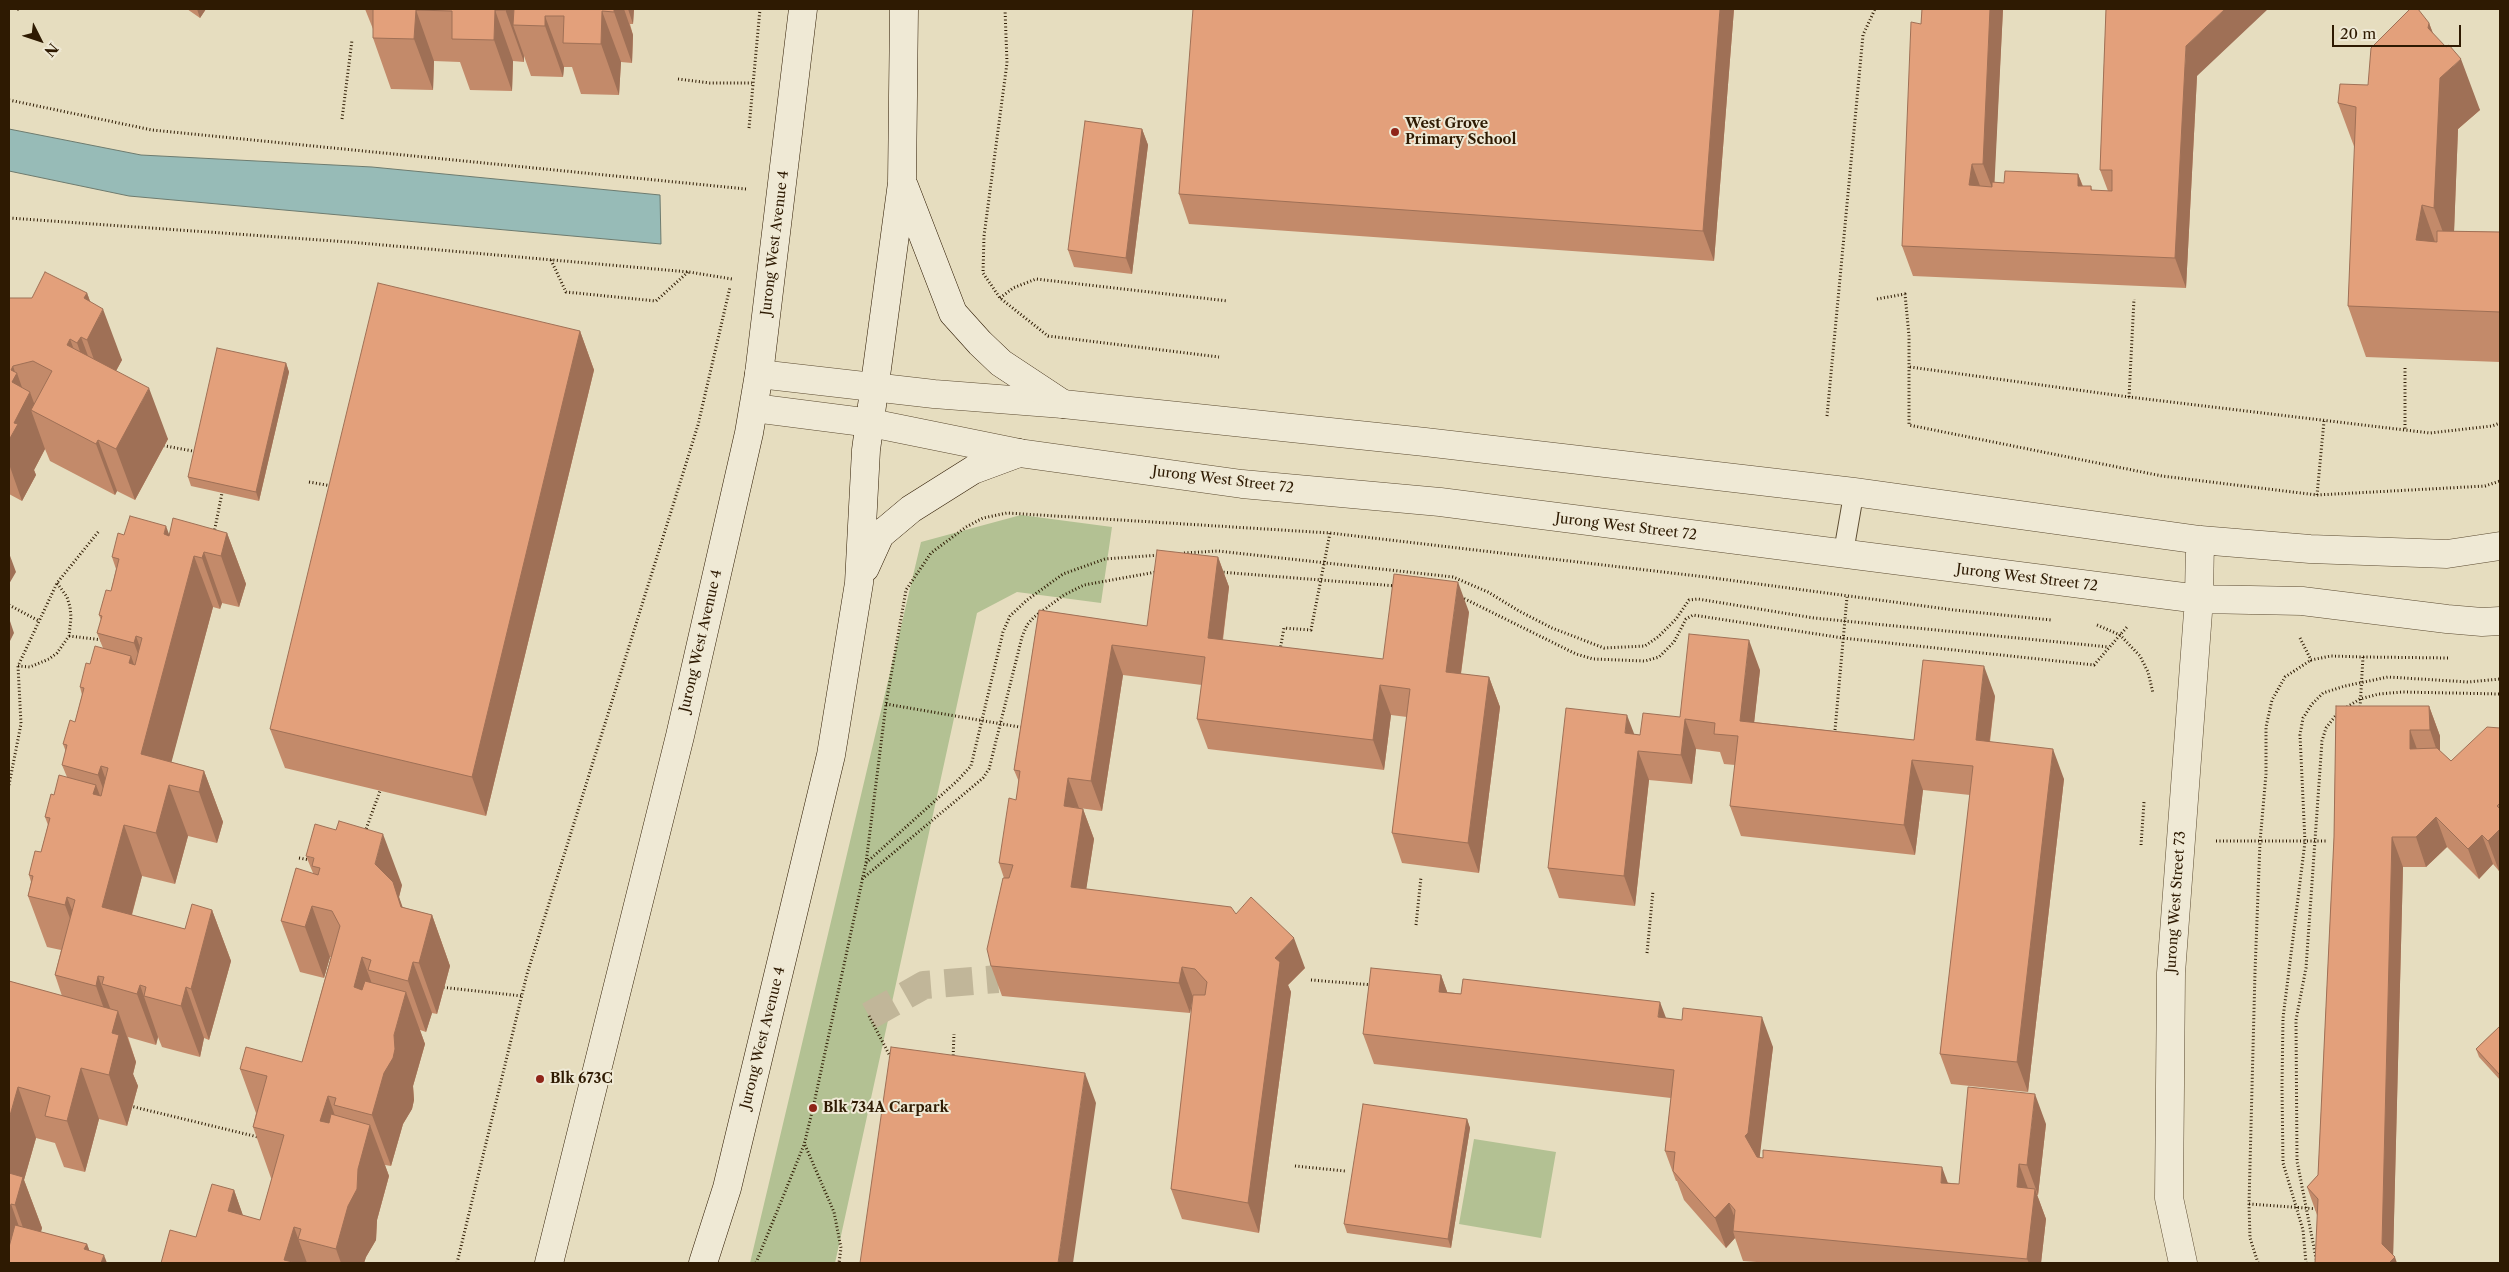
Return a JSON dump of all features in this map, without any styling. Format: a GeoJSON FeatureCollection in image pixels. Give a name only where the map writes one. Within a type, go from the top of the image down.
{"type":"FeatureCollection","features":[{"type":"Feature","properties":{"kind":"street","name":"Jurong West Avenue 4"},"geometry":{"type":"LineString","coordinates":[[549,1263],[680,736],[754,408],[760,374],[803,9]]}},
{"type":"Feature","properties":{"kind":"street","name":"Jurong West Avenue 4"},"geometry":{"type":"LineString","coordinates":[[703,1263],[727,1188],[831,755],[859,583],[866,450],[902,183],[904,9]]}},
{"type":"Feature","properties":{"kind":"street"},"geometry":{"type":"LineString","coordinates":[[902,183],[953,312],[980,343],[1001,363],[1063,404]]}},
{"type":"Feature","properties":{"kind":"street"},"geometry":{"type":"LineString","coordinates":[[760,374],[875,388],[1063,404],[1425,442],[1854,492],[2200,540],[2310,549],[2447,554],[2500,546]]}},
{"type":"Feature","properties":{"kind":"street","name":"Jurong West Street 72"},"geometry":{"type":"LineString","coordinates":[[754,408],[871,423],[1019,453],[1242,484],[1440,502],[2199,598],[2302,601],[2447,619],[2482,622],[2500,621]]}},
{"type":"Feature","properties":{"kind":"street"},"geometry":{"type":"LineString","coordinates":[[859,583],[880,535],[911,509],[972,470],[1019,453]]}},
{"type":"Feature","properties":{"kind":"street","name":"Jurong West Street 73"},"geometry":{"type":"LineString","coordinates":[[2183,1263],[2169,1198],[2171,973],[2199,598],[2200,540]]}},
{"type":"Feature","properties":{"kind":"lane"},"geometry":{"type":"LineString","coordinates":[[1842,554],[1854,492]]}},
{"type":"Feature","properties":{"kind":"path"},"geometry":{"type":"LineString","coordinates":[[1005,9],[1007,63],[984,236],[983,274],[1000,298],[1048,336],[1220,357]]}},
{"type":"Feature","properties":{"kind":"path"},"geometry":{"type":"LineString","coordinates":[[1827,416],[1863,35],[1875,9]]}},
{"type":"Feature","properties":{"kind":"path"},"geometry":{"type":"LineString","coordinates":[[342,119],[352,40]]}},
{"type":"Feature","properties":{"kind":"path"},"geometry":{"type":"LineString","coordinates":[[678,79],[710,83],[752,83]]}},
{"type":"Feature","properties":{"kind":"path"},"geometry":{"type":"LineString","coordinates":[[9,100],[152,130],[746,190]]}},
{"type":"Feature","properties":{"kind":"path"},"geometry":{"type":"LineString","coordinates":[[9,218],[349,242],[689,272],[732,279]]}},
{"type":"Feature","properties":{"kind":"path"},"geometry":{"type":"LineString","coordinates":[[551,260],[566,292],[656,301],[689,272]]}},
{"type":"Feature","properties":{"kind":"path"},"geometry":{"type":"LineString","coordinates":[[1000,298],[1013,288],[1036,279],[1228,301]]}},
{"type":"Feature","properties":{"kind":"path"},"geometry":{"type":"LineString","coordinates":[[1877,299],[1905,294],[1910,367],[1910,424],[2162,476],[2317,494],[2485,486],[2500,481]]}},
{"type":"Feature","properties":{"kind":"path"},"geometry":{"type":"LineString","coordinates":[[2129,397],[2134,299]]}},
{"type":"Feature","properties":{"kind":"path"},"geometry":{"type":"LineString","coordinates":[[457,1263],[522,996],[698,425],[724,312]]}},
{"type":"Feature","properties":{"kind":"path"},"geometry":{"type":"LineString","coordinates":[[1910,367],[2324,422],[2430,433],[2492,426],[2500,423]]}},
{"type":"Feature","properties":{"kind":"path"},"geometry":{"type":"LineString","coordinates":[[2405,368],[2405,430]]}},
{"type":"Feature","properties":{"kind":"path"},"geometry":{"type":"LineString","coordinates":[[2317,494],[2324,422]]}},
{"type":"Feature","properties":{"kind":"path"},"geometry":{"type":"LineString","coordinates":[[155,442],[164,447],[199,452]]}},
{"type":"Feature","properties":{"kind":"path"},"geometry":{"type":"LineString","coordinates":[[309,482],[333,486]]}},
{"type":"Feature","properties":{"kind":"path"},"geometry":{"type":"LineString","coordinates":[[213,536],[222,492]]}},
{"type":"Feature","properties":{"kind":"path"},"geometry":{"type":"LineString","coordinates":[[756,1263],[804,1145],[866,863],[886,704],[906,590],[931,553],[966,527],[983,518],[1007,513],[1330,532],[1706,577],[1954,610],[2057,620]]}},
{"type":"Feature","properties":{"kind":"path"},"geometry":{"type":"LineString","coordinates":[[9,785],[21,724],[18,666],[57,583],[99,531]]}},
{"type":"Feature","properties":{"kind":"path"},"geometry":{"type":"LineString","coordinates":[[1279,656],[1284,628],[1311,630],[1330,532]]}},
{"type":"Feature","properties":{"kind":"path"},"geometry":{"type":"LineString","coordinates":[[1180,554],[1218,551],[1454,577],[1488,592],[1519,612],[1552,628],[1604,648],[1645,646],[1658,637],[1676,619],[1689,600],[1698,599],[1845,621],[2109,648]]}},
{"type":"Feature","properties":{"kind":"path"},"geometry":{"type":"LineString","coordinates":[[866,863],[957,781],[970,766],[1003,632],[1010,616],[1027,600],[1063,574],[1105,558],[1162,555]]}},
{"type":"Feature","properties":{"kind":"path"},"geometry":{"type":"LineString","coordinates":[[1214,571],[1320,578],[1400,586]]}},
{"type":"Feature","properties":{"kind":"path"},"geometry":{"type":"LineString","coordinates":[[862,879],[984,778],[989,769],[1022,637],[1027,625],[1034,617],[1064,595],[1084,585],[1164,572]]}},
{"type":"Feature","properties":{"kind":"path"},"geometry":{"type":"LineString","coordinates":[[18,666],[30,667],[49,660],[57,653],[69,636],[72,616],[70,606],[57,583]]}},
{"type":"Feature","properties":{"kind":"path"},"geometry":{"type":"LineString","coordinates":[[1459,596],[1576,654],[1594,660],[1645,661],[1659,657],[1674,642],[1686,619],[1693,615],[1842,638],[2094,665],[2133,621]]}},
{"type":"Feature","properties":{"kind":"path"},"geometry":{"type":"LineString","coordinates":[[1835,730],[1847,596]]}},
{"type":"Feature","properties":{"kind":"path"},"geometry":{"type":"LineString","coordinates":[[9,605],[38,621]]}},
{"type":"Feature","properties":{"kind":"path"},"geometry":{"type":"LineString","coordinates":[[2094,624],[2120,635],[2140,656],[2148,672],[2154,702]]}},
{"type":"Feature","properties":{"kind":"path"},"geometry":{"type":"LineString","coordinates":[[69,636],[110,641]]}},
{"type":"Feature","properties":{"kind":"path"},"geometry":{"type":"LineString","coordinates":[[2298,636],[2311,660]]}},
{"type":"Feature","properties":{"kind":"path"},"geometry":{"type":"LineString","coordinates":[[2258,1263],[2250,1238],[2249,1204],[2260,842],[2266,774],[2266,727],[2272,700],[2285,677],[2311,660],[2331,656],[2364,657],[2359,717]]}},
{"type":"Feature","properties":{"kind":"path"},"geometry":{"type":"LineString","coordinates":[[2306,1263],[2303,1230],[2283,1163],[2282,1047],[2283,1018],[2305,842],[2300,735],[2303,718],[2312,704],[2323,693],[2362,682],[2404,676],[2468,682],[2500,679]]}},
{"type":"Feature","properties":{"kind":"path"},"geometry":{"type":"LineString","coordinates":[[2317,1263],[2297,1161],[2296,1020],[2306,968],[2322,741],[2326,728],[2336,715],[2360,699],[2379,694],[2402,692],[2500,694]]}},
{"type":"Feature","properties":{"kind":"path"},"geometry":{"type":"LineString","coordinates":[[886,704],[894,707],[983,719],[1027,728]]}},
{"type":"Feature","properties":{"kind":"path"},"geometry":{"type":"LineString","coordinates":[[364,834],[380,791]]}},
{"type":"Feature","properties":{"kind":"path"},"geometry":{"type":"LineString","coordinates":[[2141,837],[2145,798]]}},
{"type":"Feature","properties":{"kind":"path"},"geometry":{"type":"LineString","coordinates":[[2180,839],[2260,842],[2328,841]]}},
{"type":"Feature","properties":{"kind":"path"},"geometry":{"type":"LineString","coordinates":[[299,858],[318,862]]}},
{"type":"Feature","properties":{"kind":"path"},"geometry":{"type":"LineString","coordinates":[[1416,925],[1422,877]]}},
{"type":"Feature","properties":{"kind":"path"},"geometry":{"type":"LineString","coordinates":[[1647,953],[1653,891]]}},
{"type":"Feature","properties":{"kind":"path"},"geometry":{"type":"LineString","coordinates":[[1311,980],[1376,986]]}},
{"type":"Feature","properties":{"kind":"path"},"geometry":{"type":"LineString","coordinates":[[435,985],[444,989],[522,996]]}},
{"type":"Feature","properties":{"kind":"path"},"geometry":{"type":"LineString","coordinates":[[869,1016],[894,1064]]}},
{"type":"Feature","properties":{"kind":"path"},"geometry":{"type":"LineString","coordinates":[[952,1069],[954,1034]]}},
{"type":"Feature","properties":{"kind":"path"},"geometry":{"type":"LineString","coordinates":[[123,1104],[262,1138]]}},
{"type":"Feature","properties":{"kind":"path"},"geometry":{"type":"LineString","coordinates":[[804,1145],[834,1212],[841,1248],[839,1263]]}},
{"type":"Feature","properties":{"kind":"path"},"geometry":{"type":"LineString","coordinates":[[1295,1166],[1345,1171]]}},
{"type":"Feature","properties":{"kind":"path"},"geometry":{"type":"LineString","coordinates":[[2249,1204],[2325,1209]]}},
{"type":"Feature","properties":{"kind":"green space"},"geometry":{"type":"Polygon","coordinates":[[[1021,515],[1112,527],[1101,603],[1017,592],[977,613],[835,1263],[750,1263],[921,542],[1021,515]]]}},
{"type":"Feature","properties":{"kind":"green space"},"geometry":{"type":"Polygon","coordinates":[[[1474,1139],[1556,1152],[1541,1238],[1459,1224],[1474,1139]]]}},
{"type":"Feature","properties":{"kind":"water"},"geometry":{"type":"Polygon","coordinates":[[[9,129],[141,155],[372,167],[660,195],[661,244],[129,196],[9,171],[9,129]]]}},
{"type":"Feature","properties":{"kind":"building"},"geometry":{"type":"Polygon","coordinates":[[[373,9],[505,10],[495,10],[494,40],[452,39],[452,11],[416,10],[414,39],[373,38],[373,9]]]}},
{"type":"Feature","properties":{"kind":"building"},"geometry":{"type":"Polygon","coordinates":[[[514,9],[614,9],[614,12],[602,11],[601,44],[563,43],[564,16],[545,16],[545,26],[513,25],[514,9]]]}},
{"type":"Feature","properties":{"kind":"building"},"geometry":{"type":"Polygon","coordinates":[[[1193,9],[1720,9],[1703,231],[1179,194],[1193,9]]]}},
{"type":"Feature","properties":{"kind":"building"},"geometry":{"type":"Polygon","coordinates":[[[1922,9],[1990,9],[1983,164],[1972,164],[1969,185],[1992,187],[1992,182],[2004,183],[2005,171],[2078,174],[2078,186],[2091,186],[2091,190],[2112,191],[2112,170],[2100,170],[2106,9],[2225,9],[2186,46],[2175,258],[1902,246],[1911,22],[1921,24],[1922,9]]]}},
{"type":"Feature","properties":{"kind":"building"},"geometry":{"type":"Polygon","coordinates":[[[2410,9],[2418,9],[2429,23],[2428,28],[2446,47],[2449,45],[2461,59],[2440,78],[2434,208],[2422,205],[2416,240],[2437,242],[2437,231],[2500,232],[2500,312],[2348,306],[2356,107],[2338,103],[2340,84],[2368,85],[2371,48],[2410,9]]]}},
{"type":"Feature","properties":{"kind":"building"},"geometry":{"type":"Polygon","coordinates":[[[1085,121],[1142,129],[1126,258],[1068,250],[1085,121]]]}},
{"type":"Feature","properties":{"kind":"building"},"geometry":{"type":"Polygon","coordinates":[[[45,272],[87,293],[84,298],[103,309],[87,340],[81,337],[77,343],[70,339],[67,345],[149,388],[116,449],[98,440],[96,444],[31,410],[52,371],[33,361],[13,366],[11,370],[17,373],[12,382],[30,392],[14,423],[18,424],[9,440],[9,298],[32,298],[45,272]]]}},
{"type":"Feature","properties":{"kind":"building"},"geometry":{"type":"Polygon","coordinates":[[[378,283],[580,331],[472,777],[270,729],[378,283]]]}},
{"type":"Feature","properties":{"kind":"building"},"geometry":{"type":"Polygon","coordinates":[[[217,348],[286,363],[256,492],[188,477],[217,348]]]}},
{"type":"Feature","properties":{"kind":"building"},"geometry":{"type":"Polygon","coordinates":[[[130,516],[166,526],[164,534],[169,536],[173,518],[227,533],[221,556],[204,552],[202,558],[194,556],[141,754],[204,771],[199,792],[169,785],[156,833],[124,825],[102,907],[185,929],[192,904],[212,910],[191,989],[186,987],[181,1006],[144,996],[146,987],[140,985],[137,994],[102,984],[104,977],[98,976],[96,986],[55,975],[75,900],[67,897],[65,905],[28,896],[33,876],[29,875],[35,851],[41,852],[50,818],[45,817],[51,794],[54,795],[59,775],[96,785],[93,794],[101,796],[108,768],[101,766],[98,775],[62,765],[67,745],[63,744],[70,720],[75,722],[84,688],[80,687],[86,663],[90,664],[95,646],[131,656],[129,663],[135,665],[142,638],[136,636],[134,643],[97,633],[102,616],[99,615],[106,590],[111,591],[119,559],[112,557],[118,533],[124,535],[130,516]]]}},
{"type":"Feature","properties":{"kind":"building"},"geometry":{"type":"Polygon","coordinates":[[[1157,550],[1218,557],[1208,638],[1383,659],[1394,574],[1458,582],[1446,672],[1489,677],[1468,843],[1392,833],[1410,689],[1380,685],[1373,740],[1197,719],[1205,657],[1112,645],[1091,781],[1068,778],[1064,806],[1083,809],[1071,887],[1231,907],[1236,914],[1251,897],[1294,938],[1275,958],[1280,962],[1248,1203],[1171,1189],[1193,995],[1205,995],[1207,982],[1195,969],[1182,967],[1179,983],[991,966],[987,949],[1003,878],[1009,878],[1013,865],[999,863],[1009,798],[1016,800],[1020,771],[1014,770],[1039,610],[1147,626],[1157,550]]]}},
{"type":"Feature","properties":{"kind":"building"},"geometry":{"type":"Polygon","coordinates":[[[1689,634],[1749,640],[1740,721],[1914,740],[1923,660],[1984,666],[1976,740],[2053,749],[2017,1062],[1940,1054],[1973,766],[1912,760],[1904,825],[1730,806],[1738,736],[1714,734],[1715,723],[1685,719],[1681,755],[1638,751],[1624,876],[1548,868],[1566,708],[1627,715],[1625,733],[1640,735],[1643,713],[1680,717],[1689,634]]]}},
{"type":"Feature","properties":{"kind":"building"},"geometry":{"type":"Polygon","coordinates":[[[2336,706],[2429,706],[2430,730],[2410,730],[2410,749],[2437,748],[2451,761],[2487,727],[2500,728],[2500,803],[2497,806],[2500,809],[2500,829],[2488,841],[2482,835],[2468,849],[2436,817],[2416,837],[2392,837],[2382,1244],[2395,1257],[2389,1263],[2315,1263],[2318,1199],[2307,1187],[2318,1175],[2334,837],[2336,706]]]}},
{"type":"Feature","properties":{"kind":"building"},"geometry":{"type":"Polygon","coordinates":[[[339,821],[383,834],[375,864],[393,882],[401,907],[432,915],[419,963],[413,962],[408,981],[368,970],[371,960],[362,957],[354,987],[362,990],[365,981],[406,992],[394,1035],[395,1049],[393,1058],[384,1073],[372,1115],[334,1105],[336,1098],[328,1096],[320,1121],[329,1123],[331,1114],[370,1125],[358,1169],[357,1189],[348,1206],[336,1249],[298,1239],[301,1229],[294,1227],[284,1260],[297,1263],[161,1263],[170,1230],[196,1237],[212,1184],[234,1190],[228,1211],[260,1220],[284,1135],[253,1127],[267,1076],[240,1069],[246,1047],[302,1062],[340,926],[332,911],[312,906],[305,927],[281,921],[296,868],[318,875],[320,868],[312,866],[314,858],[306,856],[315,824],[336,830],[339,821]]]}},
{"type":"Feature","properties":{"kind":"building"},"geometry":{"type":"Polygon","coordinates":[[[1371,968],[1441,975],[1439,992],[1461,994],[1463,979],[1660,1002],[1658,1017],[1682,1020],[1683,1008],[1762,1017],[1748,1133],[1745,1136],[1757,1157],[1763,1158],[1763,1150],[1942,1167],[1941,1183],[1959,1184],[1968,1087],[2035,1094],[2027,1165],[2019,1164],[2017,1187],[2035,1189],[2027,1259],[1733,1231],[1735,1210],[1729,1203],[1715,1218],[1673,1171],[1675,1152],[1665,1151],[1674,1070],[1363,1034],[1371,968]]]}},
{"type":"Feature","properties":{"kind":"building"},"geometry":{"type":"Polygon","coordinates":[[[9,981],[118,1011],[112,1033],[119,1035],[109,1075],[81,1068],[67,1121],[45,1116],[50,1096],[18,1087],[9,1119],[9,981]]]}},
{"type":"Feature","properties":{"kind":"building"},"geometry":{"type":"Polygon","coordinates":[[[2500,1026],[2500,1075],[2476,1049],[2500,1026]]]}},
{"type":"Feature","properties":{"kind":"building"},"geometry":{"type":"Polygon","coordinates":[[[891,1047],[1085,1073],[1058,1263],[860,1263],[891,1047]]]}},
{"type":"Feature","properties":{"kind":"building"},"geometry":{"type":"Polygon","coordinates":[[[1363,1104],[1467,1119],[1448,1239],[1344,1224],[1363,1104]]]}},
{"type":"Feature","properties":{"kind":"building"},"geometry":{"type":"Polygon","coordinates":[[[9,1173],[23,1177],[15,1205],[11,1204],[9,1211],[9,1173]]]}},
{"type":"Feature","properties":{"kind":"building"},"geometry":{"type":"Polygon","coordinates":[[[15,1225],[87,1244],[84,1249],[104,1255],[101,1263],[9,1263],[9,1247],[15,1225]]]}},
{"type":"Feature","properties":{"kind":"tunnel"},"geometry":{"type":"LineString","coordinates":[[869,1016],[924,985],[998,979]]}},
{"type":"Feature","properties":{"kind":"place","name":"West Grove Primary School"},"geometry":{"type":"Point","coordinates":[1395,132]}},
{"type":"Feature","properties":{"kind":"place","name":"Blk 673C"},"geometry":{"type":"Point","coordinates":[540,1079]}},
{"type":"Feature","properties":{"kind":"place","name":"Blk 734A Carpark"},"geometry":{"type":"Point","coordinates":[813,1108]}}]}
